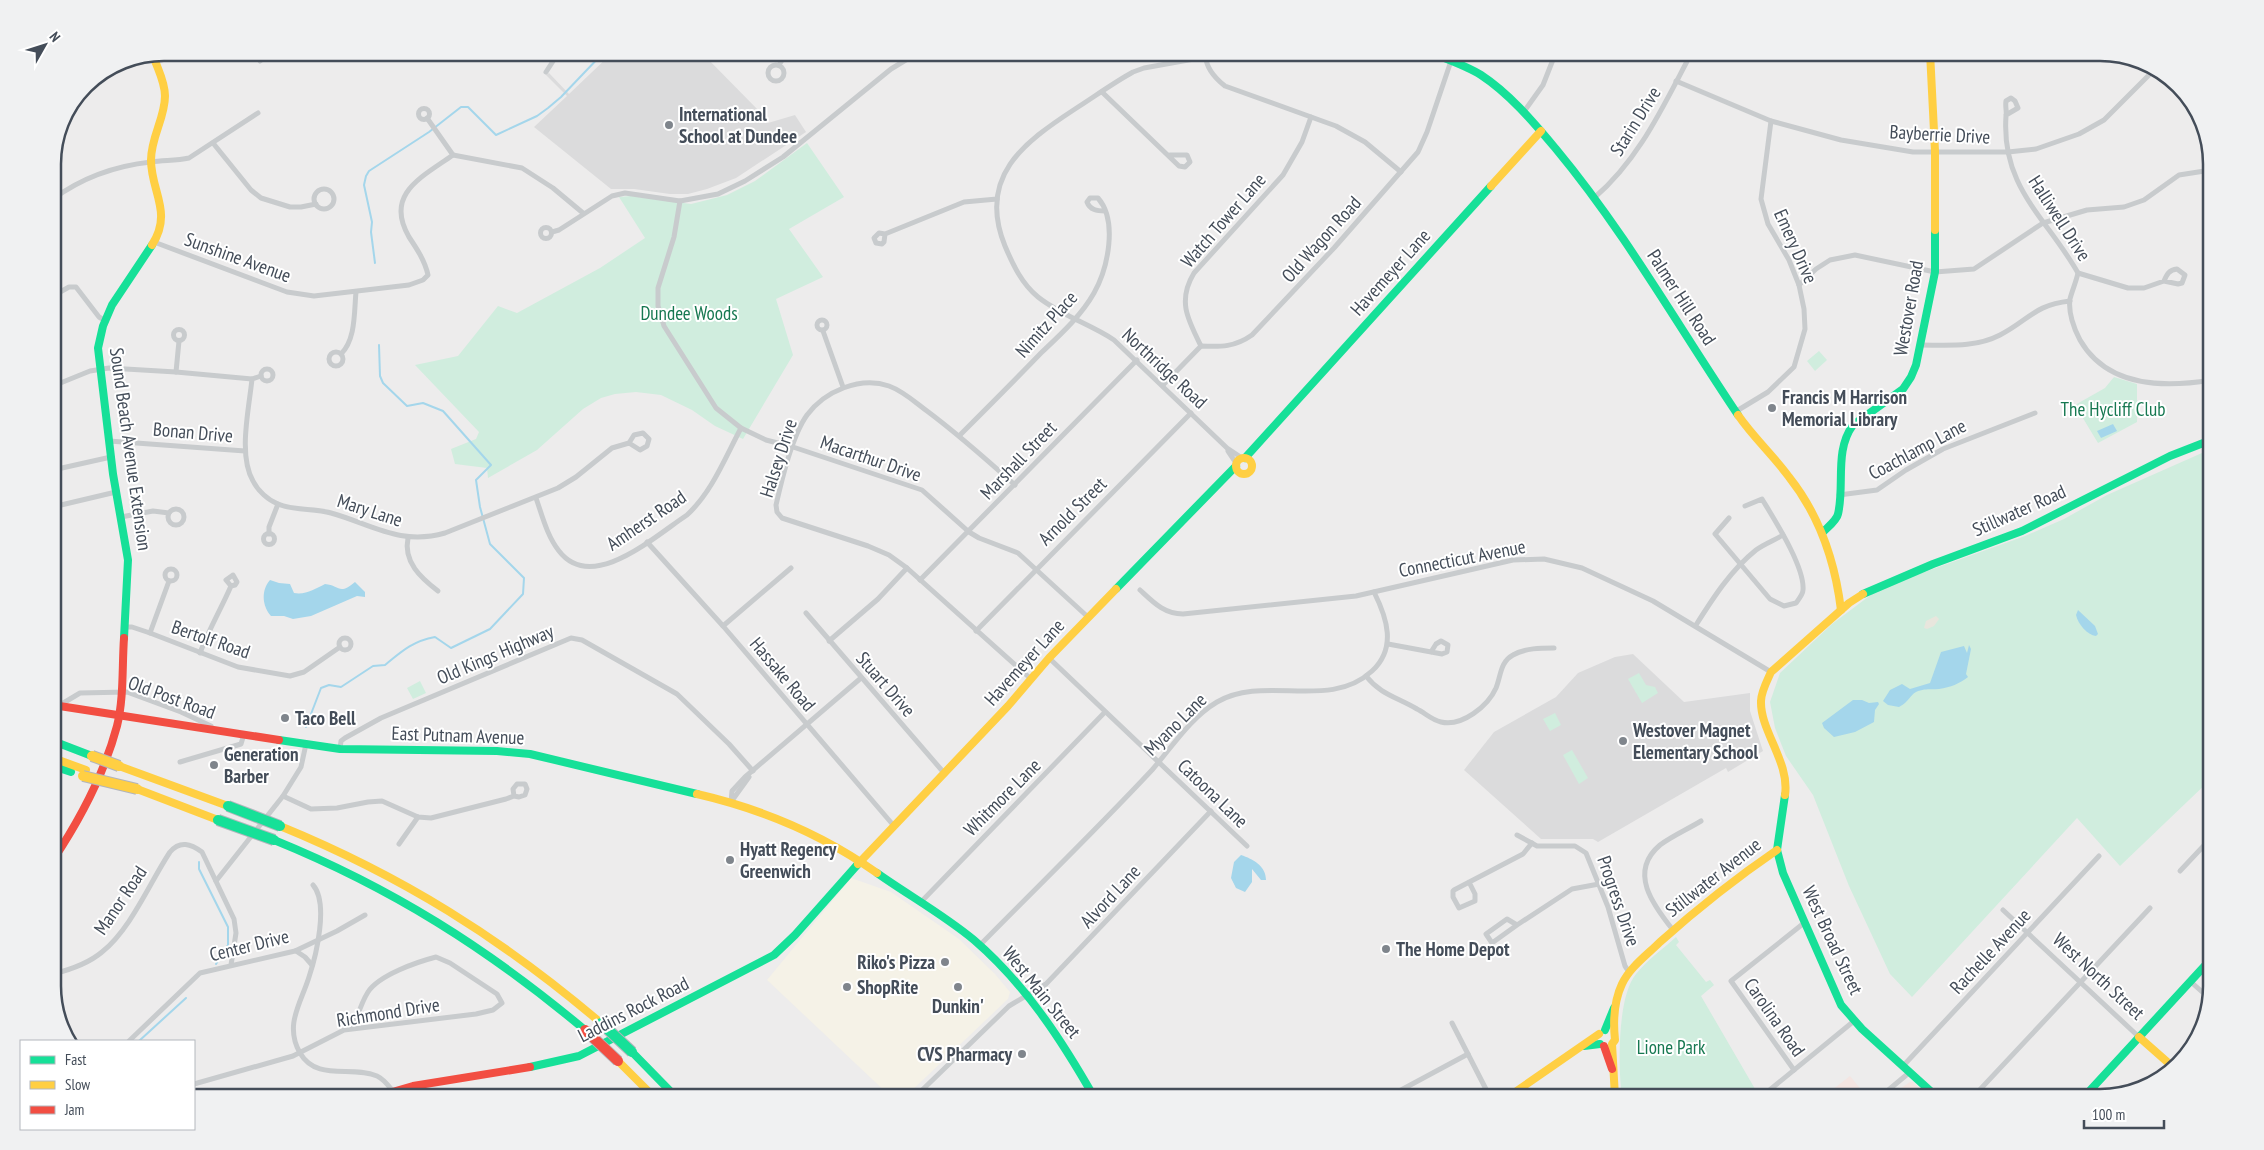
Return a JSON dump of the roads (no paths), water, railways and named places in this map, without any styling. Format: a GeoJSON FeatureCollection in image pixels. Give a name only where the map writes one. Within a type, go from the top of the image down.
{"type":"FeatureCollection","features":[{"type":"Feature","properties":{"kind":"main road","name":"Palmer Hill Road"},"geometry":{"type":"LineString","coordinates":[[1451,61],[1486,79],[1524,113],[1541,131],[1594,198],[1663,296],[1735,412],[1799,491],[1823,532],[1836,569],[1841,610]]}},
{"type":"Feature","properties":{"kind":"main road","name":"Westover Road"},"geometry":{"type":"LineString","coordinates":[[1823,532],[1836,520],[1842,452],[1848,432],[1853,425],[1903,389],[1916,365],[1935,272],[1935,151],[1930,61]]}},
{"type":"Feature","properties":{"kind":"main road","name":"Sound Beach Avenue Extension"},"geometry":{"type":"LineString","coordinates":[[61,844],[85,811],[106,756],[119,714],[129,565],[116,492],[99,368],[99,341],[104,320],[126,281],[154,242],[160,230],[162,214],[151,161],[165,106],[165,91],[154,62]]}},
{"type":"Feature","properties":{"kind":"main road","name":"Havemeyer Lane"},"geometry":{"type":"LineString","coordinates":[[861,862],[945,774],[1050,658],[1215,487],[1242,464],[1265,435],[1541,131]]}},
{"type":"Feature","properties":{"kind":"main road","name":"Stillwater Road"},"geometry":{"type":"LineString","coordinates":[[1841,610],[1856,598],[1884,583],[2022,531],[2170,456],[2203,443]]}},
{"type":"Feature","properties":{"kind":"main road","name":"Stillwater Avenue"},"geometry":{"type":"LineString","coordinates":[[1614,1089],[1613,1071],[1605,1038],[1621,985],[1629,972],[1673,930],[1735,880],[1777,850],[1786,788],[1785,775],[1771,738],[1761,703],[1766,682],[1771,672],[1841,610]]}},
{"type":"Feature","properties":{"kind":"main road","name":"East Putnam Avenue"},"geometry":{"type":"LineString","coordinates":[[61,706],[340,749],[497,751],[530,754],[731,802],[802,828],[861,862],[898,889]]}},
{"type":"Feature","properties":{"kind":"main road"},"geometry":{"type":"LineString","coordinates":[[61,744],[280,826],[365,863],[450,910],[523,959],[602,1023],[667,1089]]}},
{"type":"Feature","properties":{"kind":"main road"},"geometry":{"type":"LineString","coordinates":[[61,762],[85,773]]}},
{"type":"Feature","properties":{"kind":"main road"},"geometry":{"type":"LineString","coordinates":[[61,768],[137,789],[274,840],[353,875],[438,921],[518,975],[585,1030],[645,1089]]}},
{"type":"Feature","properties":{"kind":"main road","name":"West Broad Street"},"geometry":{"type":"LineString","coordinates":[[1777,850],[1783,873],[1836,995],[1854,1021],[1927,1089]]}},
{"type":"Feature","properties":{"kind":"main road","name":"Laddins Rock Road"},"geometry":{"type":"LineString","coordinates":[[421,1089],[552,1064],[585,1053],[774,955],[795,935],[861,862]]}},
{"type":"Feature","properties":{"kind":"main road","name":"West Main Street"},"geometry":{"type":"LineString","coordinates":[[898,889],[980,945],[1015,980],[1068,1052],[1089,1089]]}},
{"type":"Feature","properties":{"kind":"main road"},"geometry":{"type":"LineString","coordinates":[[2092,1089],[2203,969]]}},
{"type":"Feature","properties":{"kind":"main road","name":"West North Street"},"geometry":{"type":"LineString","coordinates":[[2139,1037],[2168,1063]]}},
{"type":"Feature","properties":{"kind":"main road"},"geometry":{"type":"LineString","coordinates":[[1521,1089],[1584,1046],[1605,1038]]}},
{"type":"Feature","properties":{"kind":"street"},"geometry":{"type":"LineString","coordinates":[[546,72],[553,61]]}},
{"type":"Feature","properties":{"kind":"street"},"geometry":{"type":"LineString","coordinates":[[778,65],[781,61]]}},
{"type":"Feature","properties":{"kind":"street"},"geometry":{"type":"LineString","coordinates":[[552,232],[559,230],[603,200],[621,194],[680,201],[718,194],[744,181],[783,157],[902,61]]}},
{"type":"Feature","properties":{"kind":"street","name":"Northridge Road"},"geometry":{"type":"LineString","coordinates":[[1177,61],[1144,68],[1120,80],[1026,144],[1010,164],[997,199],[997,219],[1001,236],[1017,271],[1037,296],[1075,320],[1099,330],[1114,340],[1163,385],[1242,464]]}},
{"type":"Feature","properties":{"kind":"street"},"geometry":{"type":"LineString","coordinates":[[1207,61],[1212,73],[1225,86],[1349,132],[1365,142],[1401,172]]}},
{"type":"Feature","properties":{"kind":"street","name":"Old Wagon Road"},"geometry":{"type":"LineString","coordinates":[[1201,346],[1228,346],[1240,343],[1252,335],[1321,262],[1401,172],[1424,142],[1451,61]]}},
{"type":"Feature","properties":{"kind":"street"},"geometry":{"type":"LineString","coordinates":[[1524,113],[1543,85],[1552,61]]}},
{"type":"Feature","properties":{"kind":"street","name":"Starin Drive"},"geometry":{"type":"LineString","coordinates":[[1594,198],[1612,183],[1641,145],[1687,61]]}},
{"type":"Feature","properties":{"kind":"street","name":"Bayberrie Drive"},"geometry":{"type":"LineString","coordinates":[[1676,81],[1771,121],[1841,140],[1913,152],[2008,152],[2036,149],[2079,134],[2104,120],[2150,75]]}},
{"type":"Feature","properties":{"kind":"street"},"geometry":{"type":"LineString","coordinates":[[1102,92],[1170,155]]}},
{"type":"Feature","properties":{"kind":"street"},"geometry":{"type":"LineString","coordinates":[[61,193],[82,179],[97,174],[151,161],[177,161],[189,158],[258,113]]}},
{"type":"Feature","properties":{"kind":"street","name":"Halliwell Drive"},"geometry":{"type":"LineString","coordinates":[[2006,114],[2004,126],[2008,152],[2021,192],[2065,249],[2078,273],[2070,301],[2074,329],[2087,350],[2105,368],[2130,379],[2158,384],[2184,384],[2203,381]]}},
{"type":"Feature","properties":{"kind":"street","name":"Watch Tower Lane"},"geometry":{"type":"LineString","coordinates":[[1201,346],[1187,315],[1184,303],[1189,282],[1194,273],[1283,175],[1302,142],[1311,117]]}},
{"type":"Feature","properties":{"kind":"street"},"geometry":{"type":"LineString","coordinates":[[427,118],[452,155],[522,168],[553,188],[583,213]]}},
{"type":"Feature","properties":{"kind":"street","name":"Emery Drive"},"geometry":{"type":"LineString","coordinates":[[1735,412],[1768,392],[1794,367],[1805,329],[1804,309],[1799,285],[1789,260],[1768,224],[1760,199],[1771,121]]}},
{"type":"Feature","properties":{"kind":"street"},"geometry":{"type":"LineString","coordinates":[[213,143],[251,190],[261,198],[290,207],[301,208],[316,204]]}},
{"type":"Feature","properties":{"kind":"street","name":"Sunshine Avenue"},"geometry":{"type":"LineString","coordinates":[[154,242],[287,292],[314,296],[409,285],[422,280],[428,275],[426,266],[400,219],[400,206],[410,186],[452,155]]}},
{"type":"Feature","properties":{"kind":"street"},"geometry":{"type":"LineString","coordinates":[[1799,285],[1816,269],[1830,260],[1855,255],[1935,272],[1974,269],[2044,223],[2087,210],[2124,207],[2144,200],[2178,175],[2203,171]]}},
{"type":"Feature","properties":{"kind":"street"},"geometry":{"type":"LineString","coordinates":[[885,234],[964,202],[997,199]]}},
{"type":"Feature","properties":{"kind":"street","name":"Macarthur Drive"},"geometry":{"type":"LineString","coordinates":[[680,201],[674,237],[658,288],[658,306],[664,326],[716,408],[741,428],[766,440],[793,447],[922,490],[969,532],[979,538],[1018,553],[1089,618]]}},
{"type":"Feature","properties":{"kind":"street","name":"Nimitz Place"},"geometry":{"type":"LineString","coordinates":[[960,435],[1075,320],[1094,294],[1103,272],[1110,232],[1105,211]]}},
{"type":"Feature","properties":{"kind":"street"},"geometry":{"type":"LineString","coordinates":[[2078,273],[2128,288],[2144,288],[2164,281]]}},
{"type":"Feature","properties":{"kind":"street"},"geometry":{"type":"LineString","coordinates":[[61,292],[69,287],[76,287],[99,317],[104,320]]}},
{"type":"Feature","properties":{"kind":"street"},"geometry":{"type":"LineString","coordinates":[[341,354],[346,348],[351,335],[356,292]]}},
{"type":"Feature","properties":{"kind":"street"},"geometry":{"type":"LineString","coordinates":[[1920,345],[1964,346],[1989,340],[2043,306],[2070,301]]}},
{"type":"Feature","properties":{"kind":"street"},"geometry":{"type":"LineString","coordinates":[[824,330],[843,387]]}},
{"type":"Feature","properties":{"kind":"street"},"geometry":{"type":"LineString","coordinates":[[176,372],[179,341]]}},
{"type":"Feature","properties":{"kind":"street"},"geometry":{"type":"LineString","coordinates":[[1163,385],[1201,346]]}},
{"type":"Feature","properties":{"kind":"street","name":"Marshall Street"},"geometry":{"type":"LineString","coordinates":[[920,580],[1137,360]]}},
{"type":"Feature","properties":{"kind":"street"},"geometry":{"type":"LineString","coordinates":[[61,383],[99,368],[176,372],[252,379],[261,376]]}},
{"type":"Feature","properties":{"kind":"street","name":"Mary Lane"},"geometry":{"type":"LineString","coordinates":[[252,379],[245,460],[253,483],[263,494],[278,504],[329,512],[390,534],[408,538],[436,536],[536,498],[568,483],[612,448],[628,442]]}},
{"type":"Feature","properties":{"kind":"street","name":"Halsey Drive"},"geometry":{"type":"LineString","coordinates":[[1015,485],[960,435],[903,393],[888,386],[874,383],[843,387],[824,399],[811,411],[802,423],[793,447],[776,505],[778,514],[789,521],[881,550],[920,580],[1031,679]]}},
{"type":"Feature","properties":{"kind":"street","name":"Arnold Street"},"geometry":{"type":"LineString","coordinates":[[976,631],[1035,569],[1191,413]]}},
{"type":"Feature","properties":{"kind":"street","name":"Coachlamp Lane"},"geometry":{"type":"LineString","coordinates":[[1839,495],[1877,490],[1906,470],[1943,449],[2035,413]]}},
{"type":"Feature","properties":{"kind":"street","name":"Amherst Road"},"geometry":{"type":"LineString","coordinates":[[536,498],[552,539],[558,550],[570,562],[584,567],[614,562],[686,516],[697,506],[706,494],[741,428]]}},
{"type":"Feature","properties":{"kind":"street","name":"Bonan Drive"},"geometry":{"type":"LineString","coordinates":[[109,441],[245,451]]}},
{"type":"Feature","properties":{"kind":"street"},"geometry":{"type":"LineString","coordinates":[[61,468],[111,457]]}},
{"type":"Feature","properties":{"kind":"street"},"geometry":{"type":"LineString","coordinates":[[62,505],[116,492]]}},
{"type":"Feature","properties":{"kind":"street"},"geometry":{"type":"LineString","coordinates":[[1729,518],[1714,534],[1770,599],[1784,606],[1796,603],[1804,591],[1801,575],[1784,535],[1762,499],[1746,506]]}},
{"type":"Feature","properties":{"kind":"street"},"geometry":{"type":"LineString","coordinates":[[269,534],[269,527],[278,504]]}},
{"type":"Feature","properties":{"kind":"street"},"geometry":{"type":"LineString","coordinates":[[121,517],[153,511],[169,513]]}},
{"type":"Feature","properties":{"kind":"street"},"geometry":{"type":"LineString","coordinates":[[1696,625],[1721,586],[1740,565],[1757,549],[1784,535]]}},
{"type":"Feature","properties":{"kind":"street"},"geometry":{"type":"LineString","coordinates":[[408,538],[406,546],[413,567],[421,577],[438,591]]}},
{"type":"Feature","properties":{"kind":"street","name":"Hassake Road"},"geometry":{"type":"LineString","coordinates":[[647,542],[723,626],[806,726],[894,826]]}},
{"type":"Feature","properties":{"kind":"street","name":"Connecticut Avenue"},"geometry":{"type":"LineString","coordinates":[[1140,590],[1164,611],[1173,614],[1356,596],[1513,560],[1544,559],[1571,564],[1662,605],[1771,672]]}},
{"type":"Feature","properties":{"kind":"street"},"geometry":{"type":"LineString","coordinates":[[723,626],[791,568]]}},
{"type":"Feature","properties":{"kind":"street"},"geometry":{"type":"LineString","coordinates":[[830,641],[878,599],[906,568]]}},
{"type":"Feature","properties":{"kind":"street"},"geometry":{"type":"LineString","coordinates":[[150,633],[169,581]]}},
{"type":"Feature","properties":{"kind":"street"},"geometry":{"type":"LineString","coordinates":[[200,653],[231,586]]}},
{"type":"Feature","properties":{"kind":"street"},"geometry":{"type":"LineString","coordinates":[[1374,592],[1388,626],[1388,644],[1431,652]]}},
{"type":"Feature","properties":{"kind":"street","name":"Stuart Drive"},"geometry":{"type":"LineString","coordinates":[[806,613],[945,774]]}},
{"type":"Feature","properties":{"kind":"street","name":"Bertolf Road"},"geometry":{"type":"LineString","coordinates":[[125,627],[132,627],[150,633],[238,667],[290,676],[304,672],[340,647]]}},
{"type":"Feature","properties":{"kind":"street","name":"Old Kings Highway"},"geometry":{"type":"LineString","coordinates":[[340,749],[341,741],[380,718],[571,638],[582,640],[677,694],[723,738],[753,771]]}},
{"type":"Feature","properties":{"kind":"street","name":"Myano Lane"},"geometry":{"type":"LineString","coordinates":[[980,945],[1158,762],[1204,711],[1232,695],[1256,691],[1333,690],[1344,688],[1366,676],[1379,664],[1388,644]]}},
{"type":"Feature","properties":{"kind":"street"},"geometry":{"type":"LineString","coordinates":[[1366,676],[1382,692],[1435,720],[1452,722],[1480,709],[1492,696],[1503,664],[1512,655],[1540,648],[1554,648]]}},
{"type":"Feature","properties":{"kind":"street","name":"Catoona Lane"},"geometry":{"type":"LineString","coordinates":[[1050,658],[1247,846]]}},
{"type":"Feature","properties":{"kind":"street"},"geometry":{"type":"LineString","coordinates":[[731,802],[753,771],[862,678]]}},
{"type":"Feature","properties":{"kind":"street","name":"Old Post Road"},"geometry":{"type":"LineString","coordinates":[[61,702],[80,693],[121,692],[173,709],[218,730]]}},
{"type":"Feature","properties":{"kind":"street","name":"Whitmore Lane"},"geometry":{"type":"LineString","coordinates":[[920,904],[1105,712]]}},
{"type":"Feature","properties":{"kind":"street"},"geometry":{"type":"LineString","coordinates":[[180,762],[241,744],[244,734]]}},
{"type":"Feature","properties":{"kind":"street"},"geometry":{"type":"LineString","coordinates":[[231,965],[236,928],[216,881],[283,796],[301,768],[306,744]]}},
{"type":"Feature","properties":{"kind":"street"},"geometry":{"type":"LineString","coordinates":[[283,796],[310,809],[337,808],[382,801],[418,817],[437,818],[514,796]]}},
{"type":"Feature","properties":{"kind":"street","name":"Alvord Lane"},"geometry":{"type":"LineString","coordinates":[[924,1089],[1009,1006],[1042,988],[1053,978],[1211,811]]}},
{"type":"Feature","properties":{"kind":"street"},"geometry":{"type":"LineString","coordinates":[[399,844],[418,817]]}},
{"type":"Feature","properties":{"kind":"street"},"geometry":{"type":"LineString","coordinates":[[1673,930],[1658,911],[1649,893],[1645,881],[1645,870],[1649,857],[1661,845],[1700,821]]}},
{"type":"Feature","properties":{"kind":"street","name":"Progress Drive"},"geometry":{"type":"LineString","coordinates":[[1517,834],[1532,844],[1542,847],[1575,846],[1583,850],[1588,856],[1608,907],[1625,966],[1629,972]]}},
{"type":"Feature","properties":{"kind":"street","name":"Manor Road"},"geometry":{"type":"LineString","coordinates":[[61,971],[90,960],[110,944],[122,930],[170,852],[178,844],[192,846],[202,852],[216,881]]}},
{"type":"Feature","properties":{"kind":"street"},"geometry":{"type":"LineString","coordinates":[[1469,882],[1475,894],[1475,900],[1459,908],[1453,897],[1453,891],[1469,882],[1522,854],[1532,844]]}},
{"type":"Feature","properties":{"kind":"street"},"geometry":{"type":"LineString","coordinates":[[2180,871],[2203,847]]}},
{"type":"Feature","properties":{"kind":"street","name":"Rachelle Avenue"},"geometry":{"type":"LineString","coordinates":[[1888,1089],[2027,932],[2098,856]]}},
{"type":"Feature","properties":{"kind":"street"},"geometry":{"type":"LineString","coordinates":[[1517,925],[1508,920],[1486,934],[1492,943],[1572,888],[1599,884]]}},
{"type":"Feature","properties":{"kind":"street"},"geometry":{"type":"LineString","coordinates":[[313,885],[317,890],[320,908],[318,941],[312,965],[293,1020],[294,1034],[300,1053],[317,1069],[374,1075],[382,1079],[391,1089]]}},
{"type":"Feature","properties":{"kind":"street"},"geometry":{"type":"LineString","coordinates":[[1982,1089],[2150,908]]}},
{"type":"Feature","properties":{"kind":"street","name":"West North Street"},"geometry":{"type":"LineString","coordinates":[[2003,910],[2139,1037]]}},
{"type":"Feature","properties":{"kind":"street","name":"Center Drive"},"geometry":{"type":"LineString","coordinates":[[131,1040],[200,973],[295,950],[318,941],[365,915]]}},
{"type":"Feature","properties":{"kind":"street","name":"Carolina Road"},"geometry":{"type":"LineString","coordinates":[[1794,1070],[1730,981],[1804,923]]}},
{"type":"Feature","properties":{"kind":"street"},"geometry":{"type":"LineString","coordinates":[[295,950],[312,965]]}},
{"type":"Feature","properties":{"kind":"street","name":"Richmond Drive"},"geometry":{"type":"LineString","coordinates":[[195,1084],[300,1053],[337,1033],[353,1029],[476,1014],[493,1010],[502,1004],[497,994],[450,963],[436,957],[389,975],[372,987],[363,1000],[353,1029]]}},
{"type":"Feature","properties":{"kind":"street"},"geometry":{"type":"LineString","coordinates":[[2191,982],[2203,992]]}},
{"type":"Feature","properties":{"kind":"street"},"geometry":{"type":"LineString","coordinates":[[1772,1089],[1854,1021]]}},
{"type":"Feature","properties":{"kind":"street"},"geometry":{"type":"LineString","coordinates":[[1452,1023],[1486,1089]]}},
{"type":"Feature","properties":{"kind":"street"},"geometry":{"type":"LineString","coordinates":[[1404,1089],[1468,1054]]}},
{"type":"Feature","properties":{"kind":"water"},"geometry":{"type":"Polygon","coordinates":[[[2113,424],[2117,431],[2101,438],[2097,431],[2113,424]]]}},
{"type":"Feature","properties":{"kind":"water"},"geometry":{"type":"Polygon","coordinates":[[[270,580],[290,584],[294,593],[310,591],[325,584],[342,589],[355,582],[365,592],[365,597],[357,596],[311,616],[293,619],[284,616],[271,616],[264,603],[265,588],[270,580]]]}},
{"type":"Feature","properties":{"kind":"water"},"geometry":{"type":"Polygon","coordinates":[[[2078,610],[2095,626],[2098,634],[2096,636],[2089,634],[2081,625],[2076,615],[2078,610]]]}},
{"type":"Feature","properties":{"kind":"water"},"geometry":{"type":"Polygon","coordinates":[[[1969,645],[1971,649],[1966,674],[1968,677],[1965,679],[1947,687],[1916,692],[1899,707],[1888,705],[1883,701],[1890,690],[1902,684],[1910,689],[1930,683],[1941,652],[1964,646],[1967,653],[1969,645]]]}},
{"type":"Feature","properties":{"kind":"water"},"geometry":{"type":"Polygon","coordinates":[[[1853,700],[1862,700],[1869,703],[1878,702],[1874,722],[1855,732],[1834,737],[1824,728],[1822,723],[1853,700]]]}},
{"type":"Feature","properties":{"kind":"water"},"geometry":{"type":"Polygon","coordinates":[[[1241,855],[1254,861],[1261,867],[1266,880],[1261,880],[1252,869],[1252,882],[1245,892],[1236,888],[1231,878],[1234,862],[1241,855]]]}},
{"type":"Feature","properties":{"kind":"waterway"},"geometry":{"type":"LineString","coordinates":[[375,263],[371,232],[372,222],[364,185],[369,171],[429,132],[461,107],[468,107],[496,135],[537,116],[561,97],[595,61]]}},
{"type":"Feature","properties":{"kind":"waterway"},"geometry":{"type":"LineString","coordinates":[[306,727],[321,688],[329,685],[341,687],[373,666],[385,665],[408,647],[420,641],[435,637],[451,648],[490,629],[523,594],[524,578],[490,544],[480,507],[476,480],[491,465],[443,411],[423,403],[407,406],[383,383],[380,376],[379,345]]}},
{"type":"Feature","properties":{"kind":"waterway"},"geometry":{"type":"LineString","coordinates":[[199,862],[199,869],[228,927],[228,945],[216,964]]}},
{"type":"Feature","properties":{"kind":"waterway"},"geometry":{"type":"LineString","coordinates":[[140,1040],[186,998]]}},
{"type":"Feature","properties":{"kind":"place","name":"International School at Dundee"},"geometry":{"type":"Point","coordinates":[669,125]}},
{"type":"Feature","properties":{"kind":"place","name":"Francis M Harrison Memorial Library"},"geometry":{"type":"Point","coordinates":[1772,408]}},
{"type":"Feature","properties":{"kind":"place","name":"Taco Bell"},"geometry":{"type":"Point","coordinates":[285,718]}},
{"type":"Feature","properties":{"kind":"place","name":"Westover Magnet Elementary School"},"geometry":{"type":"Point","coordinates":[1623,741]}},
{"type":"Feature","properties":{"kind":"place","name":"Generation Barber"},"geometry":{"type":"Point","coordinates":[214,765]}},
{"type":"Feature","properties":{"kind":"place","name":"Hyatt Regency Greenwich"},"geometry":{"type":"Point","coordinates":[730,860]}},
{"type":"Feature","properties":{"kind":"place","name":"The Home Depot"},"geometry":{"type":"Point","coordinates":[1386,949]}},
{"type":"Feature","properties":{"kind":"place","name":"Riko's Pizza"},"geometry":{"type":"Point","coordinates":[945,962]}},
{"type":"Feature","properties":{"kind":"place","name":"ShopRite"},"geometry":{"type":"Point","coordinates":[847,987]}},
{"type":"Feature","properties":{"kind":"place","name":"Dunkin'"},"geometry":{"type":"Point","coordinates":[958,987]}},
{"type":"Feature","properties":{"kind":"place","name":"CVS Pharmacy"},"geometry":{"type":"Point","coordinates":[1022,1054]}},
{"type":"Feature","properties":{"kind":"park label","name":"Dundee Woods"},"geometry":{"type":"Point","coordinates":[689,313]}},
{"type":"Feature","properties":{"kind":"park label","name":"The Hycliff Club"},"geometry":{"type":"Point","coordinates":[2113,409]}},
{"type":"Feature","properties":{"kind":"park label","name":"Lione Park"},"geometry":{"type":"Point","coordinates":[1671,1047]}}]}
